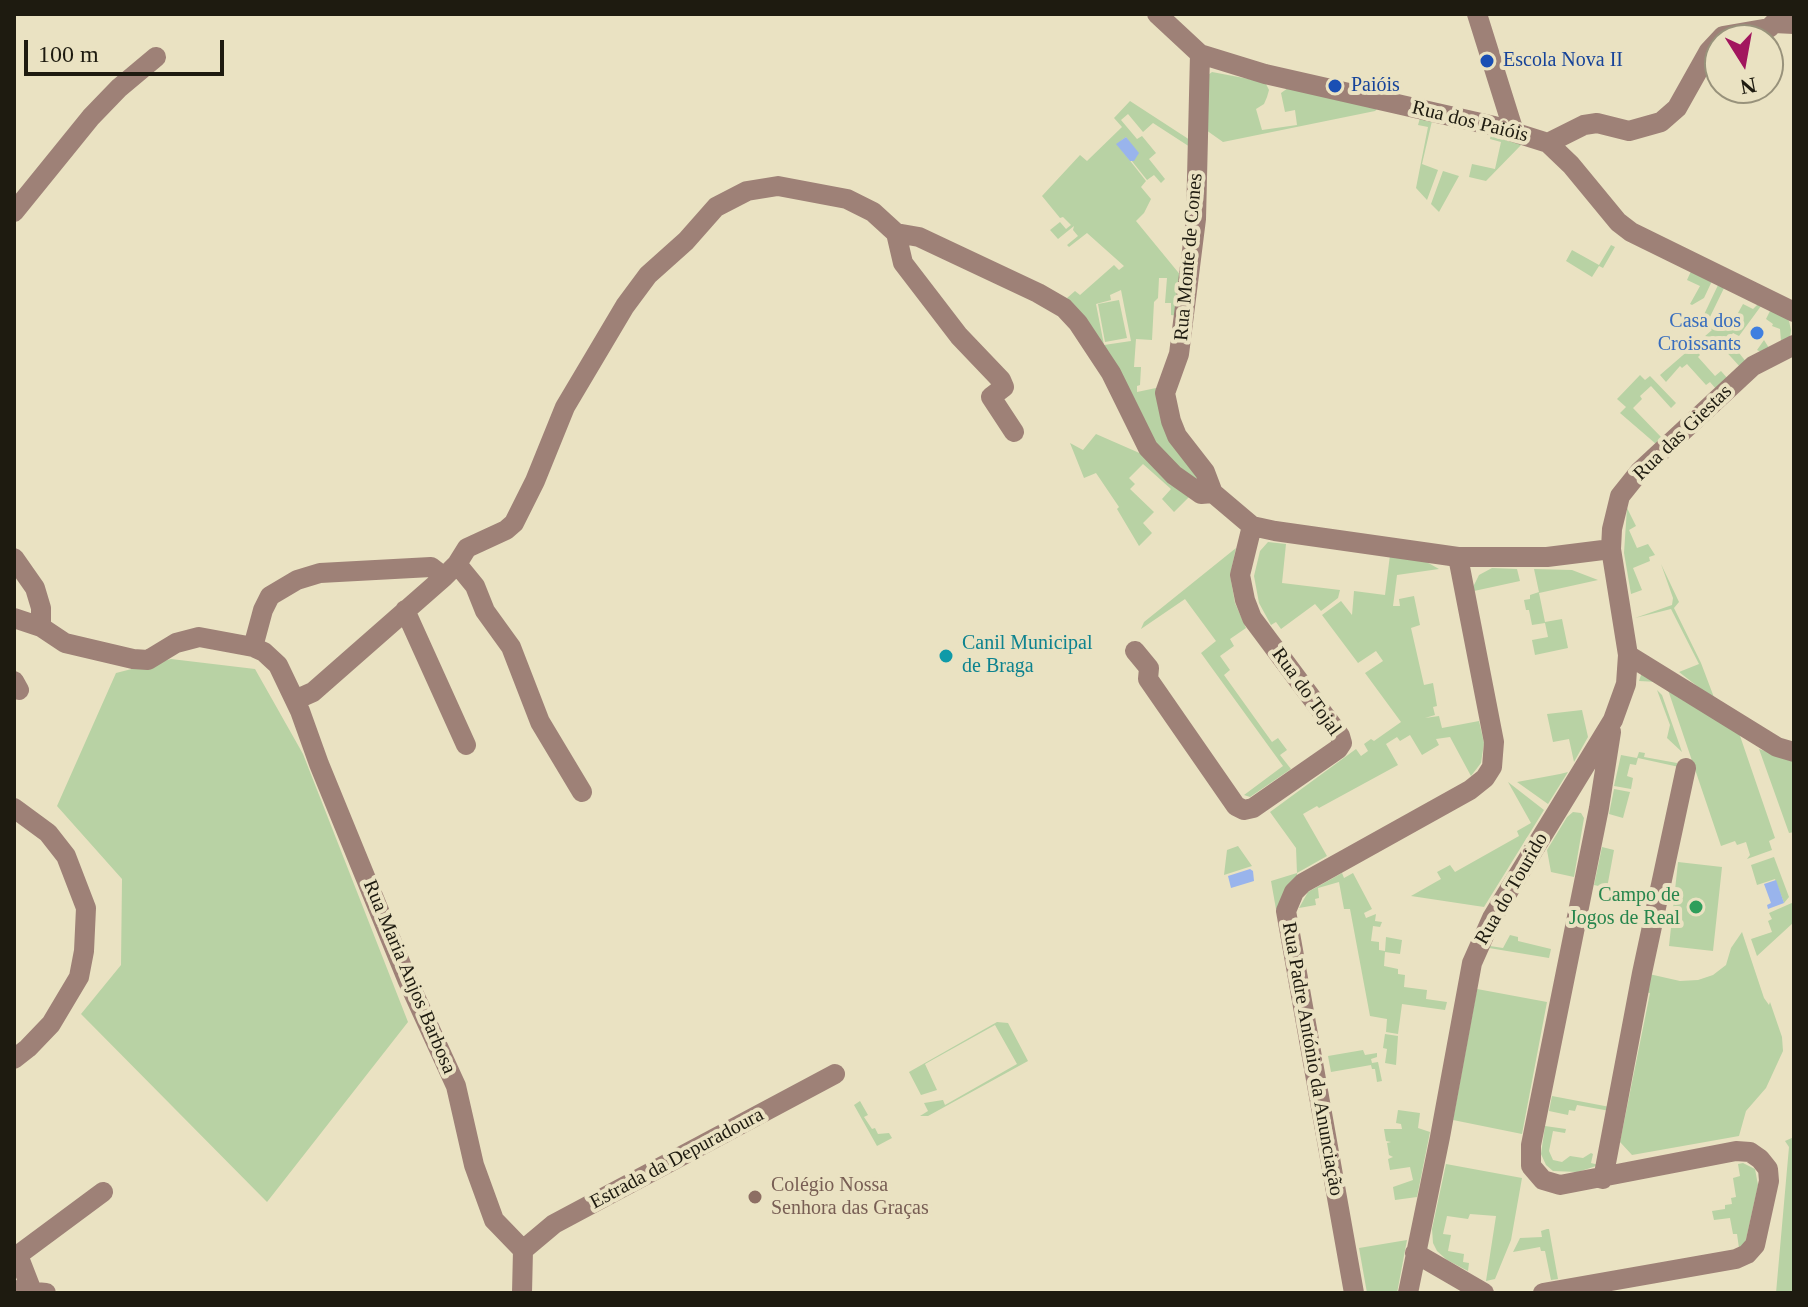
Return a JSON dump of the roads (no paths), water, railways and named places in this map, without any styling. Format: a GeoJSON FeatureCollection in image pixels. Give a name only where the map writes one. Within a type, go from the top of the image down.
{"type":"FeatureCollection","features":[{"type":"Feature","properties":{"kind":"street","name":"Rua dos Paióis"},"geometry":{"type":"LineString","coordinates":[[1157,14],[1200,54],[1265,74],[1514,132],[1548,143],[1571,165],[1618,222],[1631,232],[1794,312]]}},
{"type":"Feature","properties":{"kind":"street"},"geometry":{"type":"LineString","coordinates":[[1477,14],[1514,132]]}},
{"type":"Feature","properties":{"kind":"street"},"geometry":{"type":"LineString","coordinates":[[1548,143],[1584,125],[1597,123],[1629,131],[1661,122],[1677,108],[1709,51],[1723,36],[1769,28],[1774,23],[1794,24]]}},
{"type":"Feature","properties":{"kind":"street","name":"Rua Monte de Cones"},"geometry":{"type":"LineString","coordinates":[[1200,54],[1196,219],[1179,354],[1165,393],[1177,436],[1205,472],[1213,493]]}},
{"type":"Feature","properties":{"kind":"street"},"geometry":{"type":"LineString","coordinates":[[14,212],[91,117],[156,57]]}},
{"type":"Feature","properties":{"kind":"street"},"geometry":{"type":"LineString","coordinates":[[295,700],[313,692],[450,570],[467,548],[506,530],[514,523],[565,407],[625,306],[648,275],[686,241],[716,207],[747,191],[778,186],[847,199],[873,212],[896,233],[919,237],[1064,308],[1078,323],[1111,373],[1148,448],[1183,481],[1201,494],[1213,493],[1252,526],[1458,557],[1547,557],[1611,549]]}},
{"type":"Feature","properties":{"kind":"street"},"geometry":{"type":"LineString","coordinates":[[896,233],[903,263],[959,336],[1001,380],[1004,387],[991,397],[1014,432]]}},
{"type":"Feature","properties":{"kind":"street","name":"Rua das Giestas"},"geometry":{"type":"LineString","coordinates":[[1611,549],[1620,496],[1640,471],[1753,366],[1794,345]]}},
{"type":"Feature","properties":{"kind":"street","name":"Rua do Tojal"},"geometry":{"type":"LineString","coordinates":[[1135,651],[1149,668],[1148,679],[1236,806],[1244,810],[1253,808],[1338,749],[1342,743],[1340,736],[1252,618],[1245,600],[1240,575],[1252,526]]}},
{"type":"Feature","properties":{"kind":"street","name":"Rua do Tourido"},"geometry":{"type":"LineString","coordinates":[[1408,1293],[1472,963],[1492,918],[1613,720],[1626,684],[1628,655],[1611,549]]}},
{"type":"Feature","properties":{"kind":"street","name":"Rua Padre António da Anunciação"},"geometry":{"type":"LineString","coordinates":[[1354,1293],[1286,911],[1294,892],[1303,883],[1470,790],[1485,778],[1492,767],[1494,742],[1458,557]]}},
{"type":"Feature","properties":{"kind":"street"},"geometry":{"type":"LineString","coordinates":[[14,558],[35,588],[41,608],[41,627]]}},
{"type":"Feature","properties":{"kind":"street"},"geometry":{"type":"LineString","coordinates":[[14,618],[41,627],[65,643],[148,660],[176,643],[199,637],[253,647],[270,596],[297,580],[320,573],[431,567],[450,570],[475,586],[485,611],[511,647],[540,722],[582,792]]}},
{"type":"Feature","properties":{"kind":"street"},"geometry":{"type":"LineString","coordinates":[[405,610],[466,745]]}},
{"type":"Feature","properties":{"kind":"street","name":"Rua Maria Anjos Barbosa"},"geometry":{"type":"LineString","coordinates":[[253,647],[278,665],[295,700],[407,979],[456,1086],[474,1165],[494,1220],[523,1250]]}},
{"type":"Feature","properties":{"kind":"street"},"geometry":{"type":"LineString","coordinates":[[1628,655],[1777,747],[1794,752]]}},
{"type":"Feature","properties":{"kind":"street"},"geometry":{"type":"LineString","coordinates":[[1543,1293],[1736,1259],[1747,1254],[1755,1245],[1769,1181],[1768,1169],[1760,1159],[1750,1152],[1736,1151],[1579,1183],[1550,1184],[1531,1166],[1530,1153],[1599,808],[1613,720]]}},
{"type":"Feature","properties":{"kind":"street"},"geometry":{"type":"LineString","coordinates":[[1603,1179],[1642,973],[1686,768]]}},
{"type":"Feature","properties":{"kind":"street"},"geometry":{"type":"LineString","coordinates":[[1567,797],[1599,808]]}},
{"type":"Feature","properties":{"kind":"street"},"geometry":{"type":"LineString","coordinates":[[14,808],[48,833],[66,856],[86,908],[79,977],[51,1024],[14,1059]]}},
{"type":"Feature","properties":{"kind":"street","name":"Estrada da Depuradoura"},"geometry":{"type":"LineString","coordinates":[[523,1250],[554,1224],[835,1074]]}},
{"type":"Feature","properties":{"kind":"street"},"geometry":{"type":"LineString","coordinates":[[31,1291],[16,1256],[103,1192]]}},
{"type":"Feature","properties":{"kind":"street"},"geometry":{"type":"LineString","coordinates":[[522,1293],[523,1250]]}},
{"type":"Feature","properties":{"kind":"street"},"geometry":{"type":"LineString","coordinates":[[1415,1253],[1484,1293]]}},
{"type":"Feature","properties":{"kind":"water"},"geometry":{"type":"Polygon","coordinates":[[[1126,137],[1139,153],[1134,161],[1130,161],[1116,144],[1126,137]]]}},
{"type":"Feature","properties":{"kind":"water"},"geometry":{"type":"Polygon","coordinates":[[[1250,869],[1254,881],[1231,888],[1228,876],[1250,869]]]}},
{"type":"Feature","properties":{"kind":"water"},"geometry":{"type":"Polygon","coordinates":[[[1776,880],[1784,903],[1768,909],[1767,905],[1771,903],[1764,884],[1776,880]]]}},
{"type":"Feature","properties":{"kind":"place","name":"Escola Nova II"},"geometry":{"type":"Point","coordinates":[1487,61]}},
{"type":"Feature","properties":{"kind":"place","name":"Paióis"},"geometry":{"type":"Point","coordinates":[1335,86]}},
{"type":"Feature","properties":{"kind":"place","name":"Casa dos Croissants"},"geometry":{"type":"Point","coordinates":[1757,333]}},
{"type":"Feature","properties":{"kind":"place","name":"Canil Municipal de Braga"},"geometry":{"type":"Point","coordinates":[946,656]}},
{"type":"Feature","properties":{"kind":"place","name":"Campo de Jogos de Real"},"geometry":{"type":"Point","coordinates":[1696,907]}},
{"type":"Feature","properties":{"kind":"place","name":"Colégio Nossa Senhora das Graças"},"geometry":{"type":"Point","coordinates":[755,1197]}}]}
